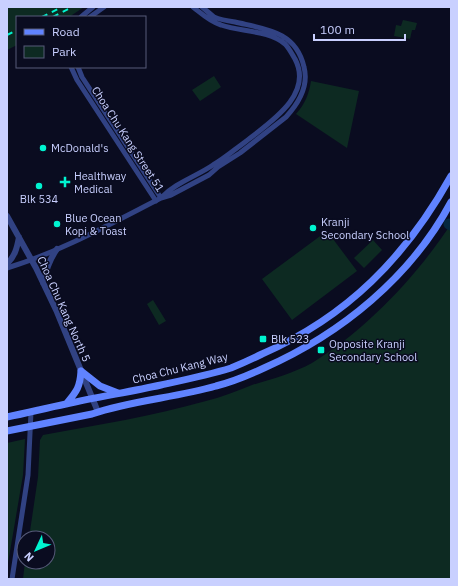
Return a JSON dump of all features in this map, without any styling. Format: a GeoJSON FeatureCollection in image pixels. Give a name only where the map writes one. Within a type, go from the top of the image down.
{"type":"FeatureCollection","features":[{"type":"Feature","properties":{"kind":"main road","name":"Choa Chu Kang Way"},"geometry":{"type":"LineString","coordinates":[[7,417],[67,403],[120,394],[206,375],[232,367],[275,349],[313,328],[360,293],[397,255],[428,216],[451,176]]}},
{"type":"Feature","properties":{"kind":"main road","name":"Choa Chu Kang Way"},"geometry":{"type":"LineString","coordinates":[[7,431],[216,386],[255,372],[305,348],[347,321],[368,304],[397,276],[430,235],[451,202]]}},
{"type":"Feature","properties":{"kind":"main road"},"geometry":{"type":"LineString","coordinates":[[82,371],[100,386],[120,394]]}},
{"type":"Feature","properties":{"kind":"main road"},"geometry":{"type":"LineString","coordinates":[[67,403],[81,383],[82,371]]}},
{"type":"Feature","properties":{"kind":"street"},"geometry":{"type":"LineString","coordinates":[[83,16],[93,7]]}},
{"type":"Feature","properties":{"kind":"street"},"geometry":{"type":"LineString","coordinates":[[91,16],[104,7]]}},
{"type":"Feature","properties":{"kind":"street","name":"Choa Chu Kang Street 51"},"geometry":{"type":"LineString","coordinates":[[161,198],[168,190],[205,171],[229,155],[271,121],[292,100],[297,89],[299,79],[300,73],[297,62],[288,48],[280,41],[265,35],[221,25],[211,21],[193,7]]}},
{"type":"Feature","properties":{"kind":"street","name":"Choa Chu Kang Street 51"},"geometry":{"type":"LineString","coordinates":[[7,268],[32,260],[57,249],[156,200],[171,195],[209,175],[286,117],[298,103],[305,82],[306,73],[302,58],[288,40],[271,30],[223,20],[214,16],[202,7]]}},
{"type":"Feature","properties":{"kind":"street","name":"Choa Chu Kang Street 51"},"geometry":{"type":"LineString","coordinates":[[71,68],[77,80],[156,200]]}},
{"type":"Feature","properties":{"kind":"street","name":"Choa Chu Kang Street 51"},"geometry":{"type":"LineString","coordinates":[[78,68],[82,77],[161,198]]}},
{"type":"Feature","properties":{"kind":"street","name":"Choa Chu Kang North 5"},"geometry":{"type":"LineString","coordinates":[[7,216],[43,283],[82,371],[98,412]]}},
{"type":"Feature","properties":{"kind":"street"},"geometry":{"type":"LineString","coordinates":[[7,264],[16,252],[19,237]]}},
{"type":"Feature","properties":{"kind":"street"},"geometry":{"type":"LineString","coordinates":[[43,283],[52,256],[57,249]]}},
{"type":"Feature","properties":{"kind":"street"},"geometry":{"type":"LineString","coordinates":[[12,579],[28,475],[31,412]]}},
{"type":"Feature","properties":{"kind":"green space"},"geometry":{"type":"Polygon","coordinates":[[[7,7],[84,7],[70,16],[16,16],[16,46],[7,50],[7,7]]]}},
{"type":"Feature","properties":{"kind":"green space"},"geometry":{"type":"Polygon","coordinates":[[[403,20],[417,23],[415,30],[412,30],[410,39],[394,36],[396,25],[401,26],[403,20]]]}},
{"type":"Feature","properties":{"kind":"green space"},"geometry":{"type":"Polygon","coordinates":[[[214,76],[221,87],[200,101],[192,90],[214,76]]]}},
{"type":"Feature","properties":{"kind":"green space"},"geometry":{"type":"Polygon","coordinates":[[[311,81],[359,91],[347,148],[296,114],[306,99],[311,81]]]}},
{"type":"Feature","properties":{"kind":"green space"},"geometry":{"type":"Polygon","coordinates":[[[451,224],[451,579],[23,579],[24,570],[56,570],[56,530],[30,530],[38,477],[40,440],[43,435],[125,420],[218,398],[298,370],[312,363],[352,335],[406,283],[451,224]]]}},
{"type":"Feature","properties":{"kind":"green space"},"geometry":{"type":"Polygon","coordinates":[[[327,231],[357,271],[292,320],[262,279],[327,231]]]}},
{"type":"Feature","properties":{"kind":"green space"},"geometry":{"type":"Polygon","coordinates":[[[373,240],[382,250],[364,268],[354,258],[373,240]]]}},
{"type":"Feature","properties":{"kind":"green space"},"geometry":{"type":"Polygon","coordinates":[[[153,300],[166,321],[159,325],[147,304],[153,300]]]}},
{"type":"Feature","properties":{"kind":"green space"},"geometry":{"type":"Polygon","coordinates":[[[25,439],[23,475],[7,569],[7,443],[25,439]]]}},
{"type":"Feature","properties":{"kind":"railway"},"geometry":{"type":"LineString","coordinates":[[55,16],[72,7]]}},
{"type":"Feature","properties":{"kind":"railway"},"geometry":{"type":"LineString","coordinates":[[44,16],[58,9]]}},
{"type":"Feature","properties":{"kind":"railway"},"geometry":{"type":"LineString","coordinates":[[7,35],[16,30]]}},
{"type":"Feature","properties":{"kind":"place","name":"McDonald's"},"geometry":{"type":"Point","coordinates":[43,148]}},
{"type":"Feature","properties":{"kind":"place","name":"Healthway Medical"},"geometry":{"type":"Point","coordinates":[65,182]}},
{"type":"Feature","properties":{"kind":"place","name":"Blk 534"},"geometry":{"type":"Point","coordinates":[39,186]}},
{"type":"Feature","properties":{"kind":"place","name":"Blue Ocean Kopi & Toast"},"geometry":{"type":"Point","coordinates":[57,224]}},
{"type":"Feature","properties":{"kind":"place","name":"Kranji Secondary School"},"geometry":{"type":"Point","coordinates":[313,228]}},
{"type":"Feature","properties":{"kind":"place","name":"Blk 523"},"geometry":{"type":"Point","coordinates":[263,339]}},
{"type":"Feature","properties":{"kind":"place","name":"Opposite Kranji Secondary School"},"geometry":{"type":"Point","coordinates":[321,350]}}]}
